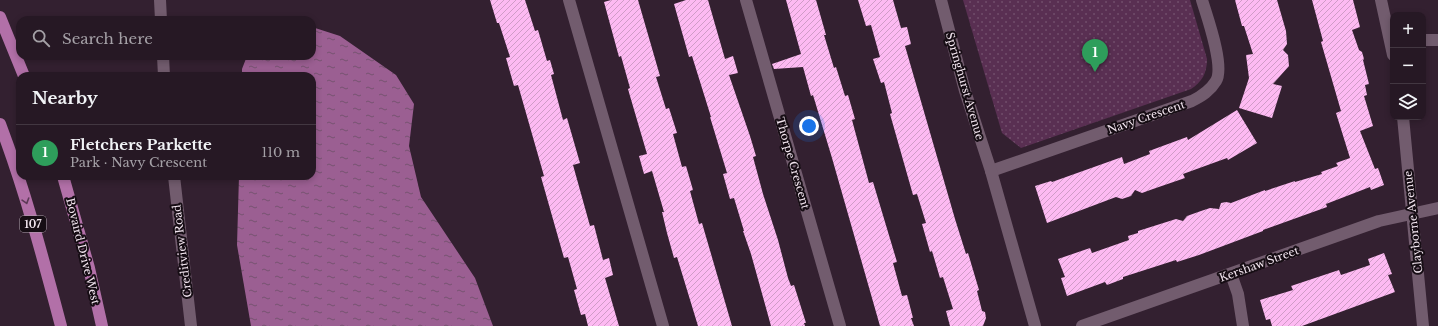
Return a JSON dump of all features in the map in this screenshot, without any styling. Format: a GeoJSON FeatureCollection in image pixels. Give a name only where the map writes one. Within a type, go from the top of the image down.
{"type":"FeatureCollection","features":[{"type":"Feature","properties":{"kind":"main road"},"geometry":{"type":"LineString","coordinates":[[0,17],[16,56]]}},
{"type":"Feature","properties":{"kind":"main road"},"geometry":{"type":"LineString","coordinates":[[17,60],[22,72]]}},
{"type":"Feature","properties":{"kind":"main road","name":"107"},"geometry":{"type":"LineString","coordinates":[[0,124],[16,166]]}},
{"type":"Feature","properties":{"kind":"main road","name":"107"},"geometry":{"type":"LineString","coordinates":[[20,180],[61,326]]}},
{"type":"Feature","properties":{"kind":"main road","name":"Bovaird Drive West"},"geometry":{"type":"LineString","coordinates":[[64,180],[89,268],[102,326]]}},
{"type":"Feature","properties":{"kind":"street"},"geometry":{"type":"LineString","coordinates":[[160,0],[161,16]]}},
{"type":"Feature","properties":{"kind":"street"},"geometry":{"type":"LineString","coordinates":[[568,0],[663,326]]}},
{"type":"Feature","properties":{"kind":"street","name":"Thorpe Crescent"},"geometry":{"type":"LineString","coordinates":[[746,0],[840,326]]}},
{"type":"Feature","properties":{"kind":"street","name":"Springhurst Avenue"},"geometry":{"type":"LineString","coordinates":[[941,0],[965,91],[990,171]]}},
{"type":"Feature","properties":{"kind":"street","name":"Navy Crescent"},"geometry":{"type":"LineString","coordinates":[[990,171],[1192,101],[1207,93],[1217,80],[1219,69],[1218,57],[1202,0]]}},
{"type":"Feature","properties":{"kind":"street"},"geometry":{"type":"LineString","coordinates":[[1381,0],[1390,33]]}},
{"type":"Feature","properties":{"kind":"street"},"geometry":{"type":"LineString","coordinates":[[1426,40],[1438,40]]}},
{"type":"Feature","properties":{"kind":"street"},"geometry":{"type":"LineString","coordinates":[[163,60],[164,72]]}},
{"type":"Feature","properties":{"kind":"street","name":"Clayborne Avenue"},"geometry":{"type":"LineString","coordinates":[[1403,120],[1423,326]]}},
{"type":"Feature","properties":{"kind":"street"},"geometry":{"type":"LineString","coordinates":[[990,171],[1035,326]]}},
{"type":"Feature","properties":{"kind":"street","name":"Creditview Road"},"geometry":{"type":"LineString","coordinates":[[174,180],[191,326]]}},
{"type":"Feature","properties":{"kind":"street","name":"Kershaw Street"},"geometry":{"type":"LineString","coordinates":[[1082,326],[1379,221],[1438,208]]}},
{"type":"Feature","properties":{"kind":"street"},"geometry":{"type":"LineString","coordinates":[[1231,274],[1238,294],[1243,326]]}},
{"type":"Feature","properties":{"kind":"shaded area"},"geometry":{"type":"Polygon","coordinates":[[[963,0],[1190,0],[1207,59],[1205,73],[1201,80],[1191,89],[1021,148],[1002,133],[963,0]]]}},
{"type":"Feature","properties":{"kind":"water"},"geometry":{"type":"Polygon","coordinates":[[[316,28],[340,36],[396,75],[414,104],[409,146],[421,197],[475,278],[493,326],[251,326],[237,245],[239,180],[316,180],[316,72],[242,72],[245,60],[316,60],[316,28]]]}},
{"type":"Feature","properties":{"kind":"building"},"geometry":{"type":"Polygon","coordinates":[[[490,0],[525,0],[535,31],[538,30],[547,61],[550,60],[554,74],[551,75],[563,120],[567,118],[580,163],[573,165],[590,226],[594,225],[603,260],[609,258],[613,275],[605,278],[619,326],[588,326],[585,314],[581,315],[574,290],[577,289],[568,257],[564,258],[541,177],[544,176],[518,85],[514,86],[506,58],[510,57],[490,0]]]}},
{"type":"Feature","properties":{"kind":"building"},"geometry":{"type":"Polygon","coordinates":[[[611,0],[638,0],[660,76],[656,77],[666,109],[669,108],[677,133],[673,134],[682,167],[686,166],[693,190],[690,191],[699,224],[702,223],[732,326],[698,326],[677,257],[674,258],[662,212],[664,212],[652,171],[644,174],[639,156],[647,154],[628,89],[630,88],[621,56],[619,57],[604,2],[611,0]]]}},
{"type":"Feature","properties":{"kind":"building"},"geometry":{"type":"Polygon","coordinates":[[[686,0],[708,0],[725,59],[733,56],[738,73],[729,75],[750,136],[756,156],[753,157],[763,194],[778,240],[788,278],[791,286],[794,285],[806,323],[804,323],[805,326],[771,326],[734,198],[730,199],[723,174],[727,173],[711,117],[692,56],[689,57],[674,4],[686,0]]]}},
{"type":"Feature","properties":{"kind":"building"},"geometry":{"type":"Polygon","coordinates":[[[786,0],[816,0],[826,35],[824,35],[834,68],[836,67],[845,96],[848,95],[855,119],[852,120],[869,183],[873,182],[897,262],[893,263],[902,296],[907,295],[914,326],[880,326],[832,158],[803,67],[774,69],[772,64],[801,54],[786,0]]]}},
{"type":"Feature","properties":{"kind":"building"},"geometry":{"type":"Polygon","coordinates":[[[858,0],[893,0],[901,28],[907,27],[911,44],[905,46],[955,219],[966,254],[968,253],[979,290],[977,291],[982,311],[985,312],[986,318],[983,326],[950,326],[946,311],[953,309],[943,277],[940,278],[932,251],[930,252],[922,224],[926,223],[917,194],[913,195],[890,114],[892,113],[884,82],[881,83],[873,59],[880,57],[871,25],[866,26],[858,0]]]}},
{"type":"Feature","properties":{"kind":"building"},"geometry":{"type":"Polygon","coordinates":[[[1235,0],[1277,0],[1286,31],[1287,44],[1283,50],[1288,55],[1289,66],[1273,84],[1282,86],[1272,118],[1239,108],[1249,78],[1246,55],[1253,54],[1244,26],[1242,26],[1235,0]]]}},
{"type":"Feature","properties":{"kind":"building"},"geometry":{"type":"Polygon","coordinates":[[[1312,0],[1353,0],[1360,27],[1352,30],[1364,59],[1369,84],[1365,85],[1367,95],[1364,96],[1373,126],[1360,131],[1375,169],[1378,168],[1384,185],[1371,190],[1370,187],[1326,204],[1327,207],[1199,255],[1177,262],[1176,260],[1123,277],[1123,279],[1107,285],[1105,282],[1067,296],[1061,278],[1065,277],[1058,259],[1090,248],[1092,253],[1129,240],[1128,236],[1138,233],[1138,231],[1176,219],[1183,221],[1187,216],[1210,208],[1219,209],[1221,203],[1231,203],[1265,190],[1322,174],[1321,172],[1338,166],[1336,163],[1350,158],[1336,113],[1341,111],[1321,42],[1323,41],[1312,0]]]}},
{"type":"Feature","properties":{"kind":"building"},"geometry":{"type":"Polygon","coordinates":[[[1237,110],[1257,143],[1228,160],[1227,158],[1183,174],[1185,178],[1142,193],[1135,190],[1131,196],[1122,199],[1116,197],[1047,223],[1035,186],[1051,181],[1052,182],[1122,157],[1124,164],[1150,154],[1149,151],[1187,137],[1188,140],[1237,110]]]}},
{"type":"Feature","properties":{"kind":"building"},"geometry":{"type":"Polygon","coordinates":[[[1384,253],[1392,274],[1388,275],[1395,292],[1302,326],[1272,326],[1270,319],[1266,320],[1260,300],[1293,290],[1291,286],[1339,270],[1341,275],[1370,265],[1368,259],[1384,253]]]}},
{"type":"Feature","properties":{"kind":"place","name":"Fletchers Parkette"},"geometry":{"type":"Point","coordinates":[1095,72]}}]}
